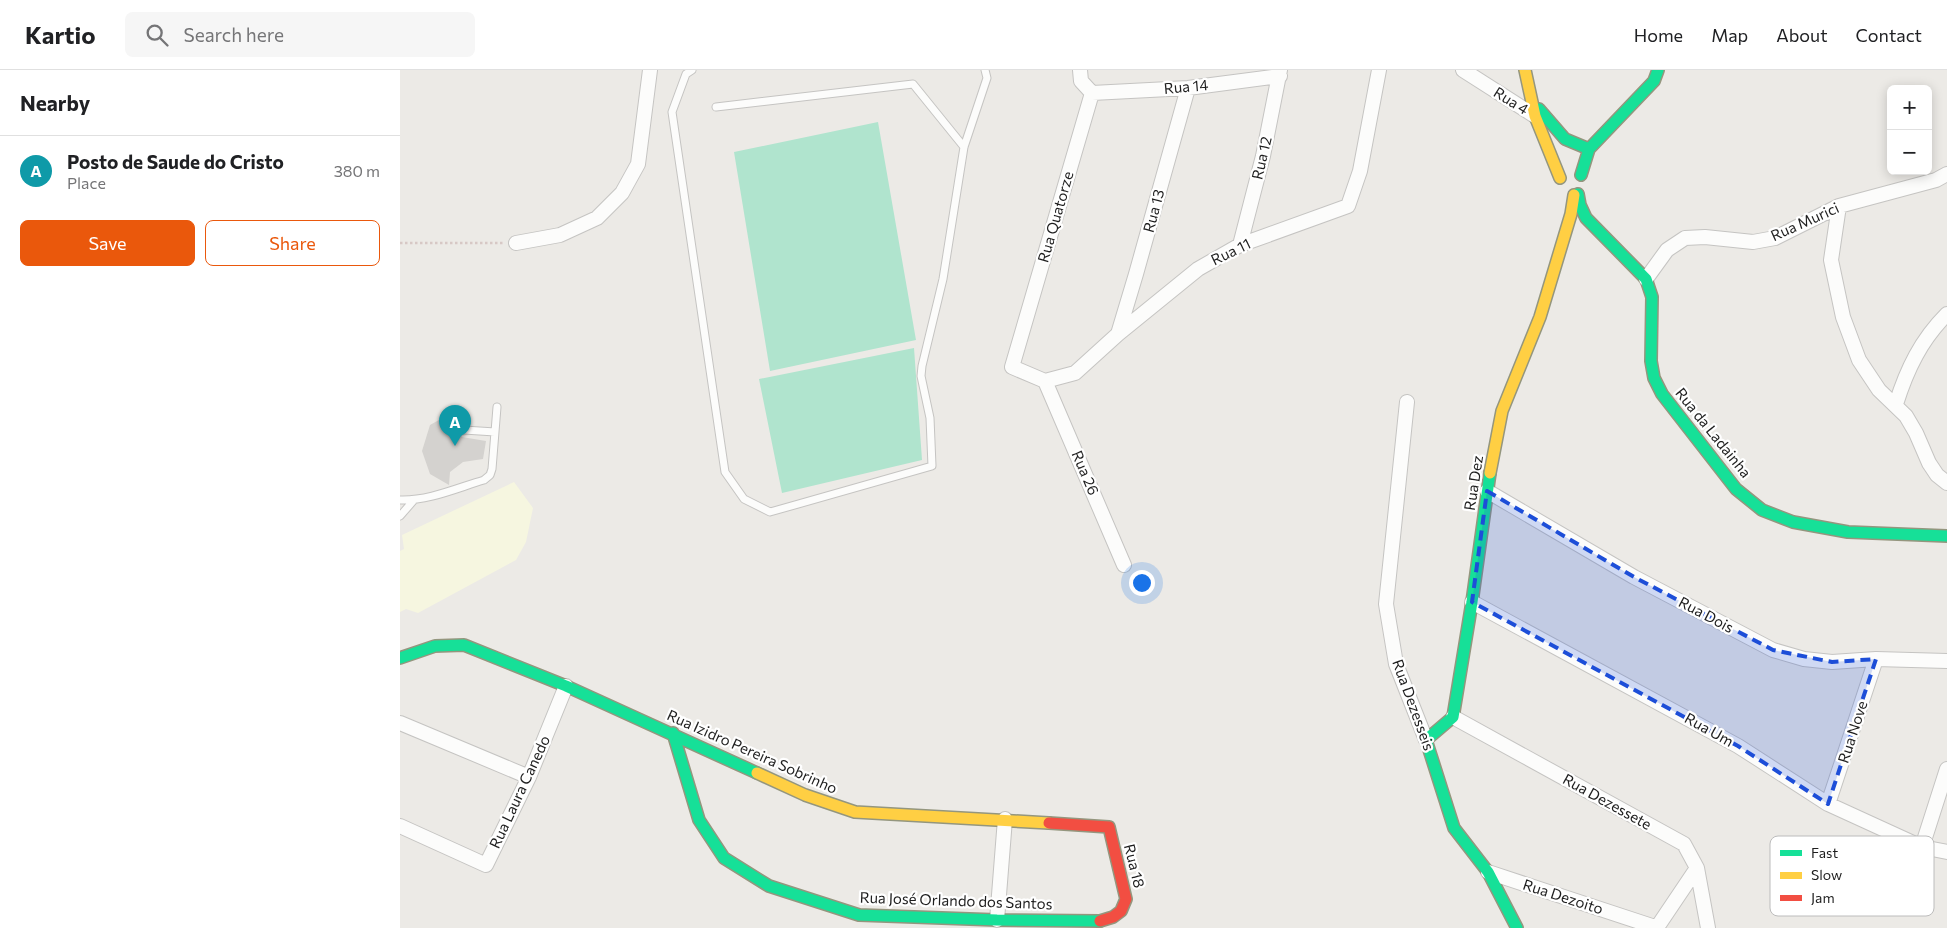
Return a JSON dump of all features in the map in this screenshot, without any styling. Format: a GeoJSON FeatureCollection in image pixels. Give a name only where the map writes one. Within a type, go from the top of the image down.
{"type":"FeatureCollection","features":[{"type":"Feature","properties":{"kind":"street"},"geometry":{"type":"LineString","coordinates":[[516,243],[560,235],[597,218],[622,193],[638,164],[650,70]]}},
{"type":"Feature","properties":{"kind":"street"},"geometry":{"type":"LineString","coordinates":[[1070,70],[1080,75],[1092,93]]}},
{"type":"Feature","properties":{"kind":"street","name":"Rua 11"},"geometry":{"type":"LineString","coordinates":[[1045,381],[1075,372],[1118,334],[1198,269],[1240,245],[1348,206],[1360,171],[1379,70]]}},
{"type":"Feature","properties":{"kind":"street","name":"Rua 4"},"geometry":{"type":"LineString","coordinates":[[1463,70],[1535,116]]}},
{"type":"Feature","properties":{"kind":"street"},"geometry":{"type":"LineString","coordinates":[[1526,70],[1535,116],[1567,190],[1580,205],[1586,218],[1597,231],[1646,279]]}},
{"type":"Feature","properties":{"kind":"street"},"geometry":{"type":"LineString","coordinates":[[1581,177],[1589,149],[1656,75],[1670,70]]}},
{"type":"Feature","properties":{"kind":"street","name":"Rua 12"},"geometry":{"type":"LineString","coordinates":[[1240,245],[1263,156],[1280,73]]}},
{"type":"Feature","properties":{"kind":"street","name":"Rua 14"},"geometry":{"type":"LineString","coordinates":[[1092,93],[1188,88],[1280,73]]}},
{"type":"Feature","properties":{"kind":"street","name":"Rua 13"},"geometry":{"type":"LineString","coordinates":[[1118,334],[1188,88]]}},
{"type":"Feature","properties":{"kind":"street","name":"Rua Quatorze"},"geometry":{"type":"LineString","coordinates":[[1045,381],[1012,367],[1092,93]]}},
{"type":"Feature","properties":{"kind":"street"},"geometry":{"type":"LineString","coordinates":[[1530,98],[1558,133],[1574,145],[1589,149]]}},
{"type":"Feature","properties":{"kind":"street"},"geometry":{"type":"LineString","coordinates":[[1567,190],[1569,171],[1574,172],[1581,177],[1590,200],[1597,231]]}},
{"type":"Feature","properties":{"kind":"street","name":"Rua Murici"},"geometry":{"type":"LineString","coordinates":[[1646,279],[1668,250],[1685,238],[1705,237],[1753,242],[1775,238],[1839,206],[1936,180],[1947,174]]}},
{"type":"Feature","properties":{"kind":"street","name":"Rua Dez"},"geometry":{"type":"LineString","coordinates":[[1453,717],[1472,602],[1487,491],[1502,411],[1540,316],[1566,229],[1567,190],[1583,184],[1581,177]]}},
{"type":"Feature","properties":{"kind":"street"},"geometry":{"type":"LineString","coordinates":[[1839,206],[1831,260],[1843,317],[1859,360],[1879,390],[1896,404],[1906,416],[1916,433],[1929,464],[1937,475],[1947,483]]}},
{"type":"Feature","properties":{"kind":"street","name":"Rua da Ladainha"},"geometry":{"type":"LineString","coordinates":[[1646,279],[1652,297],[1651,361],[1654,378],[1662,394],[1736,489],[1762,510],[1792,522],[1848,532],[1947,536]]}},
{"type":"Feature","properties":{"kind":"street"},"geometry":{"type":"LineString","coordinates":[[1896,404],[1905,376],[1916,353],[1933,328],[1947,314]]}},
{"type":"Feature","properties":{"kind":"street","name":"Rua 26"},"geometry":{"type":"LineString","coordinates":[[1045,381],[1124,565]]}},
{"type":"Feature","properties":{"kind":"street","name":"Rua Dezesseis"},"geometry":{"type":"LineString","coordinates":[[1407,402],[1386,604],[1396,664],[1426,740],[1454,828],[1488,872],[1517,928]]}},
{"type":"Feature","properties":{"kind":"street","name":"Rua Dois"},"geometry":{"type":"LineString","coordinates":[[1487,491],[1634,577],[1773,650],[1804,659],[1832,662],[1876,659],[1947,661]]}},
{"type":"Feature","properties":{"kind":"street","name":"Rua Um"},"geometry":{"type":"LineString","coordinates":[[1472,602],[1738,746],[1828,804],[1898,836]]}},
{"type":"Feature","properties":{"kind":"street","name":"Rua Izidro Pereira Sobrinho"},"geometry":{"type":"LineString","coordinates":[[400,658],[435,646],[464,646],[566,686],[673,733],[805,795],[855,812],[1109,827]]}},
{"type":"Feature","properties":{"kind":"street","name":"Rua Nove"},"geometry":{"type":"LineString","coordinates":[[1828,804],[1876,659]]}},
{"type":"Feature","properties":{"kind":"street","name":"Rua Laura Canedo"},"geometry":{"type":"LineString","coordinates":[[400,826],[486,865],[529,777],[566,686]]}},
{"type":"Feature","properties":{"kind":"street"},"geometry":{"type":"LineString","coordinates":[[1426,740],[1453,717]]}},
{"type":"Feature","properties":{"kind":"street","name":"Rua Dezessete"},"geometry":{"type":"LineString","coordinates":[[1453,717],[1684,844],[1697,868],[1708,928]]}},
{"type":"Feature","properties":{"kind":"street"},"geometry":{"type":"LineString","coordinates":[[400,723],[529,777]]}},
{"type":"Feature","properties":{"kind":"street","name":"Rua José Orlando dos Santos"},"geometry":{"type":"LineString","coordinates":[[673,733],[698,820],[724,858],[769,886],[859,915],[997,920],[1099,921],[1113,917],[1121,911]]}},
{"type":"Feature","properties":{"kind":"street"},"geometry":{"type":"LineString","coordinates":[[1926,836],[1947,769]]}},
{"type":"Feature","properties":{"kind":"street"},"geometry":{"type":"LineString","coordinates":[[997,920],[1005,820]]}},
{"type":"Feature","properties":{"kind":"street","name":"Rua 18"},"geometry":{"type":"LineString","coordinates":[[1109,827],[1126,898],[1121,911]]}},
{"type":"Feature","properties":{"kind":"street","name":"Rua Um"},"geometry":{"type":"LineString","coordinates":[[1934,849],[1947,852]]}},
{"type":"Feature","properties":{"kind":"street","name":"Rua Dezoito"},"geometry":{"type":"LineString","coordinates":[[1488,872],[1655,927],[1660,923],[1697,868]]}},
{"type":"Feature","properties":{"kind":"lane"},"geometry":{"type":"LineString","coordinates":[[692,70],[686,74],[672,112],[726,472],[744,499],[770,512],[932,466],[930,418],[921,376],[922,366],[943,279],[964,147],[987,78],[985,70]]}},
{"type":"Feature","properties":{"kind":"lane"},"geometry":{"type":"LineString","coordinates":[[716,107],[913,84],[964,147]]}},
{"type":"Feature","properties":{"kind":"lane"},"geometry":{"type":"LineString","coordinates":[[400,500],[414,500],[484,480],[490,476],[497,407]]}},
{"type":"Feature","properties":{"kind":"lane"},"geometry":{"type":"LineString","coordinates":[[464,430],[495,432]]}},
{"type":"Feature","properties":{"kind":"lane"},"geometry":{"type":"LineString","coordinates":[[400,516],[414,500]]}},
{"type":"Feature","properties":{"kind":"path"},"geometry":{"type":"LineString","coordinates":[[400,243],[516,243]]}},
{"type":"Feature","properties":{"kind":"highlighted area"},"geometry":{"type":"Polygon","coordinates":[[[1487,491],[1634,577],[1773,650],[1832,662],[1876,659],[1828,804],[1738,746],[1472,602],[1487,491]]]}},
{"type":"Feature","properties":{"kind":"shaded area"},"geometry":{"type":"Polygon","coordinates":[[[514,482],[533,508],[526,542],[516,560],[418,613],[406,609],[400,612],[400,551],[404,549],[402,535],[514,482]]]}},
{"type":"Feature","properties":{"kind":"green space"},"geometry":{"type":"Polygon","coordinates":[[[878,122],[916,340],[770,371],[734,152],[878,122]]]}},
{"type":"Feature","properties":{"kind":"green space"},"geometry":{"type":"Polygon","coordinates":[[[914,348],[922,460],[782,493],[759,379],[914,348]]]}},
{"type":"Feature","properties":{"kind":"building"},"geometry":{"type":"Polygon","coordinates":[[[448,415],[462,437],[486,441],[483,459],[463,462],[450,472],[449,485],[430,474],[422,451],[430,425],[448,415]]]}},
{"type":"Feature","properties":{"kind":"traffic: fast"},"geometry":{"type":"LineString","coordinates":[[1581,175],[1589,149],[1654,81],[1658,70]]}},
{"type":"Feature","properties":{"kind":"traffic: fast"},"geometry":{"type":"LineString","coordinates":[[1539,109],[1565,139],[1589,149]]}},
{"type":"Feature","properties":{"kind":"traffic: fast"},"geometry":{"type":"LineString","coordinates":[[1578,194],[1580,205],[1586,218],[1646,279],[1652,297],[1651,361],[1654,378],[1662,394],[1736,489],[1762,510],[1793,522],[1848,532],[1947,536]]}},
{"type":"Feature","properties":{"kind":"traffic: fast"},"geometry":{"type":"LineString","coordinates":[[1490,473],[1472,602],[1453,717],[1426,740],[1454,828],[1488,872],[1517,928]]}},
{"type":"Feature","properties":{"kind":"traffic: fast"},"geometry":{"type":"LineString","coordinates":[[400,658],[435,646],[464,645],[566,686],[757,773]]}},
{"type":"Feature","properties":{"kind":"traffic: fast"},"geometry":{"type":"LineString","coordinates":[[673,733],[699,820],[724,858],[769,886],[859,915],[997,920],[1100,921]]}},
{"type":"Feature","properties":{"kind":"traffic: slow"},"geometry":{"type":"LineString","coordinates":[[1525,70],[1535,116],[1560,178]]}},
{"type":"Feature","properties":{"kind":"traffic: slow"},"geometry":{"type":"LineString","coordinates":[[1490,473],[1502,411],[1540,317],[1571,214],[1574,195]]}},
{"type":"Feature","properties":{"kind":"traffic: slow"},"geometry":{"type":"LineString","coordinates":[[757,773],[805,795],[855,812],[1049,823]]}},
{"type":"Feature","properties":{"kind":"traffic: jam"},"geometry":{"type":"LineString","coordinates":[[1049,823],[1109,827],[1126,899],[1121,911],[1113,917],[1100,921]]}},
{"type":"Feature","properties":{"kind":"place","name":"Posto de Saude do Cristo"},"geometry":{"type":"Point","coordinates":[455,446]}}]}
